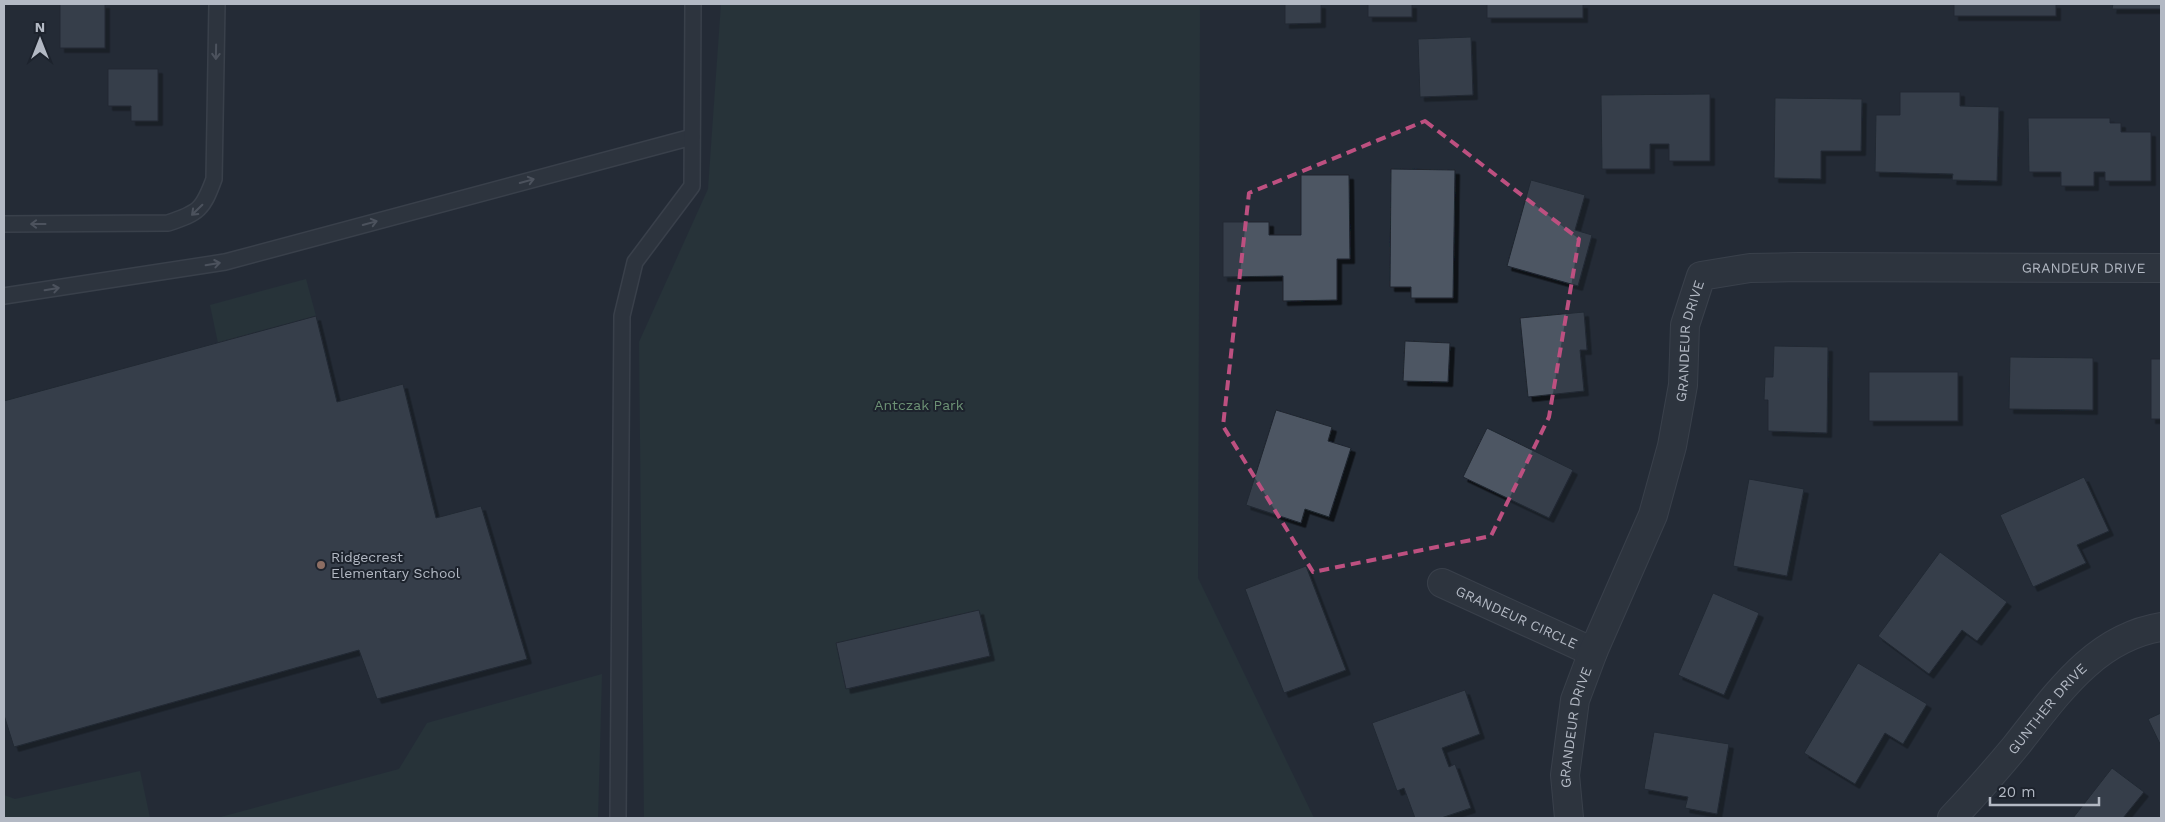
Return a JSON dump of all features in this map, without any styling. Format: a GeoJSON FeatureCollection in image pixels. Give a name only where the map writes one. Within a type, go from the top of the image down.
{"type":"FeatureCollection","features":[{"type":"Feature","properties":{"kind":"street","name":"GRANDEUR DRIVE"},"geometry":{"type":"LineString","coordinates":[[1569,818],[1565,775],[1575,700],[1593,652],[1653,515],[1672,446],[1683,385],[1685,325],[1701,276],[1750,268],[1799,267],[2161,268]]}},
{"type":"Feature","properties":{"kind":"street","name":"GRANDEUR CIRCLE"},"geometry":{"type":"LineString","coordinates":[[1442,583],[1593,652]]}},
{"type":"Feature","properties":{"kind":"street","name":"GUNTHER DRIVE"},"geometry":{"type":"LineString","coordinates":[[1952,818],[1992,775],[2074,675],[2106,647],[2153,628],[2161,627]]}},
{"type":"Feature","properties":{"kind":"lane"},"geometry":{"type":"LineString","coordinates":[[4,224],[168,223],[191,216],[206,201],[214,179],[217,4]]}},
{"type":"Feature","properties":{"kind":"lane"},"geometry":{"type":"LineString","coordinates":[[618,818],[622,316],[635,262],[692,186],[693,4]]}},
{"type":"Feature","properties":{"kind":"lane"},"geometry":{"type":"LineString","coordinates":[[4,296],[225,262],[692,137]]}},
{"type":"Feature","properties":{"kind":"highlighted area"},"geometry":{"type":"Polygon","coordinates":[[[1425,121],[1579,239],[1549,417],[1491,536],[1313,572],[1223,426],[1249,193],[1425,121]]]}},
{"type":"Feature","properties":{"kind":"green space","name":"Antczak Park"},"geometry":{"type":"Polygon","coordinates":[[[721,4],[1200,4],[1198,578],[1314,818],[644,818],[639,342],[708,189],[721,4]]]}},
{"type":"Feature","properties":{"kind":"green space"},"geometry":{"type":"Polygon","coordinates":[[[306,279],[316,316],[218,343],[210,305],[306,279]]]}},
{"type":"Feature","properties":{"kind":"green space"},"geometry":{"type":"Polygon","coordinates":[[[602,674],[598,818],[217,818],[399,769],[427,723],[602,674]]]}},
{"type":"Feature","properties":{"kind":"green space"},"geometry":{"type":"Polygon","coordinates":[[[140,771],[150,818],[4,818],[4,795],[15,799],[140,771]]]}},
{"type":"Feature","properties":{"kind":"building"},"geometry":{"type":"Polygon","coordinates":[[[60,4],[105,4],[105,48],[60,48],[60,4]]]}},
{"type":"Feature","properties":{"kind":"building"},"geometry":{"type":"Polygon","coordinates":[[[1285,4],[1321,4],[1321,23],[1285,24],[1285,4]]]}},
{"type":"Feature","properties":{"kind":"building"},"geometry":{"type":"Polygon","coordinates":[[[1368,4],[1412,4],[1412,17],[1368,17],[1368,4]]]}},
{"type":"Feature","properties":{"kind":"building"},"geometry":{"type":"Polygon","coordinates":[[[1487,4],[1583,4],[1583,18],[1487,18],[1487,4]]]}},
{"type":"Feature","properties":{"kind":"building"},"geometry":{"type":"Polygon","coordinates":[[[1954,4],[2056,4],[2056,16],[1954,16],[1954,4]]]}},
{"type":"Feature","properties":{"kind":"building"},"geometry":{"type":"Polygon","coordinates":[[[2113,4],[2161,4],[2161,9],[2112,9],[2113,4]]]}},
{"type":"Feature","properties":{"kind":"building"},"geometry":{"type":"Polygon","coordinates":[[[1471,37],[1473,95],[1420,97],[1418,39],[1471,37]]]}},
{"type":"Feature","properties":{"kind":"building"},"geometry":{"type":"Polygon","coordinates":[[[108,69],[158,69],[158,121],[131,121],[131,106],[108,106],[108,69]]]}},
{"type":"Feature","properties":{"kind":"building"},"geometry":{"type":"Polygon","coordinates":[[[1900,92],[1960,92],[1960,106],[1999,107],[1997,181],[1952,180],[1953,174],[1875,172],[1876,115],[1900,115],[1900,92]]]}},
{"type":"Feature","properties":{"kind":"building"},"geometry":{"type":"Polygon","coordinates":[[[1710,94],[1710,161],[1669,161],[1669,144],[1650,144],[1650,169],[1602,169],[1601,95],[1710,94]]]}},
{"type":"Feature","properties":{"kind":"building"},"geometry":{"type":"Polygon","coordinates":[[[1775,98],[1862,99],[1861,151],[1821,151],[1821,179],[1774,178],[1775,98]]]}},
{"type":"Feature","properties":{"kind":"building"},"geometry":{"type":"Polygon","coordinates":[[[2028,118],[2110,118],[2110,123],[2121,123],[2121,132],[2151,132],[2151,181],[2105,181],[2105,172],[2094,172],[2094,186],[2061,186],[2061,172],[2029,172],[2028,118]]]}},
{"type":"Feature","properties":{"kind":"building"},"geometry":{"type":"Polygon","coordinates":[[[1391,169],[1455,170],[1453,298],[1411,298],[1411,287],[1390,287],[1391,169]]]}},
{"type":"Feature","properties":{"kind":"building"},"geometry":{"type":"Polygon","coordinates":[[[1301,175],[1349,175],[1350,259],[1337,259],[1337,300],[1283,301],[1283,276],[1223,277],[1223,222],[1269,222],[1269,235],[1301,235],[1301,175]]]}},
{"type":"Feature","properties":{"kind":"building"},"geometry":{"type":"Polygon","coordinates":[[[1531,180],[1585,195],[1575,230],[1592,235],[1578,286],[1507,266],[1531,180]]]}},
{"type":"Feature","properties":{"kind":"building"},"geometry":{"type":"Polygon","coordinates":[[[1584,312],[1587,350],[1580,350],[1584,391],[1528,397],[1520,318],[1584,312]]]}},
{"type":"Feature","properties":{"kind":"building"},"geometry":{"type":"Polygon","coordinates":[[[316,316],[337,402],[403,384],[436,518],[481,506],[527,659],[377,699],[359,650],[14,747],[4,715],[4,401],[316,316]]]}},
{"type":"Feature","properties":{"kind":"building"},"geometry":{"type":"Polygon","coordinates":[[[1405,341],[1450,343],[1448,382],[1403,381],[1405,341]]]}},
{"type":"Feature","properties":{"kind":"building"},"geometry":{"type":"Polygon","coordinates":[[[1774,346],[1828,347],[1827,433],[1768,431],[1768,400],[1764,400],[1765,377],[1773,377],[1774,346]]]}},
{"type":"Feature","properties":{"kind":"building"},"geometry":{"type":"Polygon","coordinates":[[[2010,357],[2093,358],[2093,410],[2009,409],[2010,357]]]}},
{"type":"Feature","properties":{"kind":"building"},"geometry":{"type":"Polygon","coordinates":[[[2151,359],[2161,359],[2161,419],[2151,419],[2151,359]]]}},
{"type":"Feature","properties":{"kind":"building"},"geometry":{"type":"Polygon","coordinates":[[[1869,372],[1958,372],[1958,421],[1869,421],[1869,372]]]}},
{"type":"Feature","properties":{"kind":"building"},"geometry":{"type":"Polygon","coordinates":[[[1276,410],[1332,427],[1328,441],[1351,448],[1329,517],[1305,509],[1301,523],[1246,505],[1276,410]]]}},
{"type":"Feature","properties":{"kind":"building"},"geometry":{"type":"Polygon","coordinates":[[[1487,428],[1573,470],[1549,518],[1463,477],[1487,428]]]}},
{"type":"Feature","properties":{"kind":"building"},"geometry":{"type":"Polygon","coordinates":[[[2084,477],[2109,531],[2077,545],[2086,563],[2033,587],[2000,515],[2084,477]]]}},
{"type":"Feature","properties":{"kind":"building"},"geometry":{"type":"Polygon","coordinates":[[[1749,479],[1804,489],[1787,576],[1733,566],[1749,479]]]}},
{"type":"Feature","properties":{"kind":"building"},"geometry":{"type":"Polygon","coordinates":[[[1940,552],[2007,602],[1977,641],[1962,630],[1929,674],[1878,636],[1940,552]]]}},
{"type":"Feature","properties":{"kind":"building"},"geometry":{"type":"Polygon","coordinates":[[[1306,566],[1346,670],[1284,693],[1245,589],[1306,566]]]}},
{"type":"Feature","properties":{"kind":"building"},"geometry":{"type":"Polygon","coordinates":[[[1713,593],[1759,613],[1724,695],[1678,675],[1713,593]]]}},
{"type":"Feature","properties":{"kind":"building"},"geometry":{"type":"Polygon","coordinates":[[[979,610],[990,656],[846,689],[836,643],[979,610]]]}},
{"type":"Feature","properties":{"kind":"building"},"geometry":{"type":"Polygon","coordinates":[[[1858,663],[1927,704],[1903,744],[1885,733],[1855,784],[1804,753],[1858,663]]]}},
{"type":"Feature","properties":{"kind":"building"},"geometry":{"type":"Polygon","coordinates":[[[1465,690],[1480,734],[1442,748],[1449,767],[1455,764],[1471,808],[1441,818],[1415,818],[1404,788],[1397,791],[1372,723],[1465,690]]]}},
{"type":"Feature","properties":{"kind":"building"},"geometry":{"type":"Polygon","coordinates":[[[2161,713],[2161,746],[2148,719],[2161,713]]]}},
{"type":"Feature","properties":{"kind":"building"},"geometry":{"type":"Polygon","coordinates":[[[1654,732],[1729,744],[1717,814],[1685,808],[1688,797],[1644,789],[1654,732]]]}},
{"type":"Feature","properties":{"kind":"building"},"geometry":{"type":"Polygon","coordinates":[[[2112,768],[2144,792],[2123,818],[2073,818],[2112,768]]]}},
{"type":"Feature","properties":{"kind":"place","name":"Ridgecrest Elementary School"},"geometry":{"type":"Point","coordinates":[321,565]}}]}
